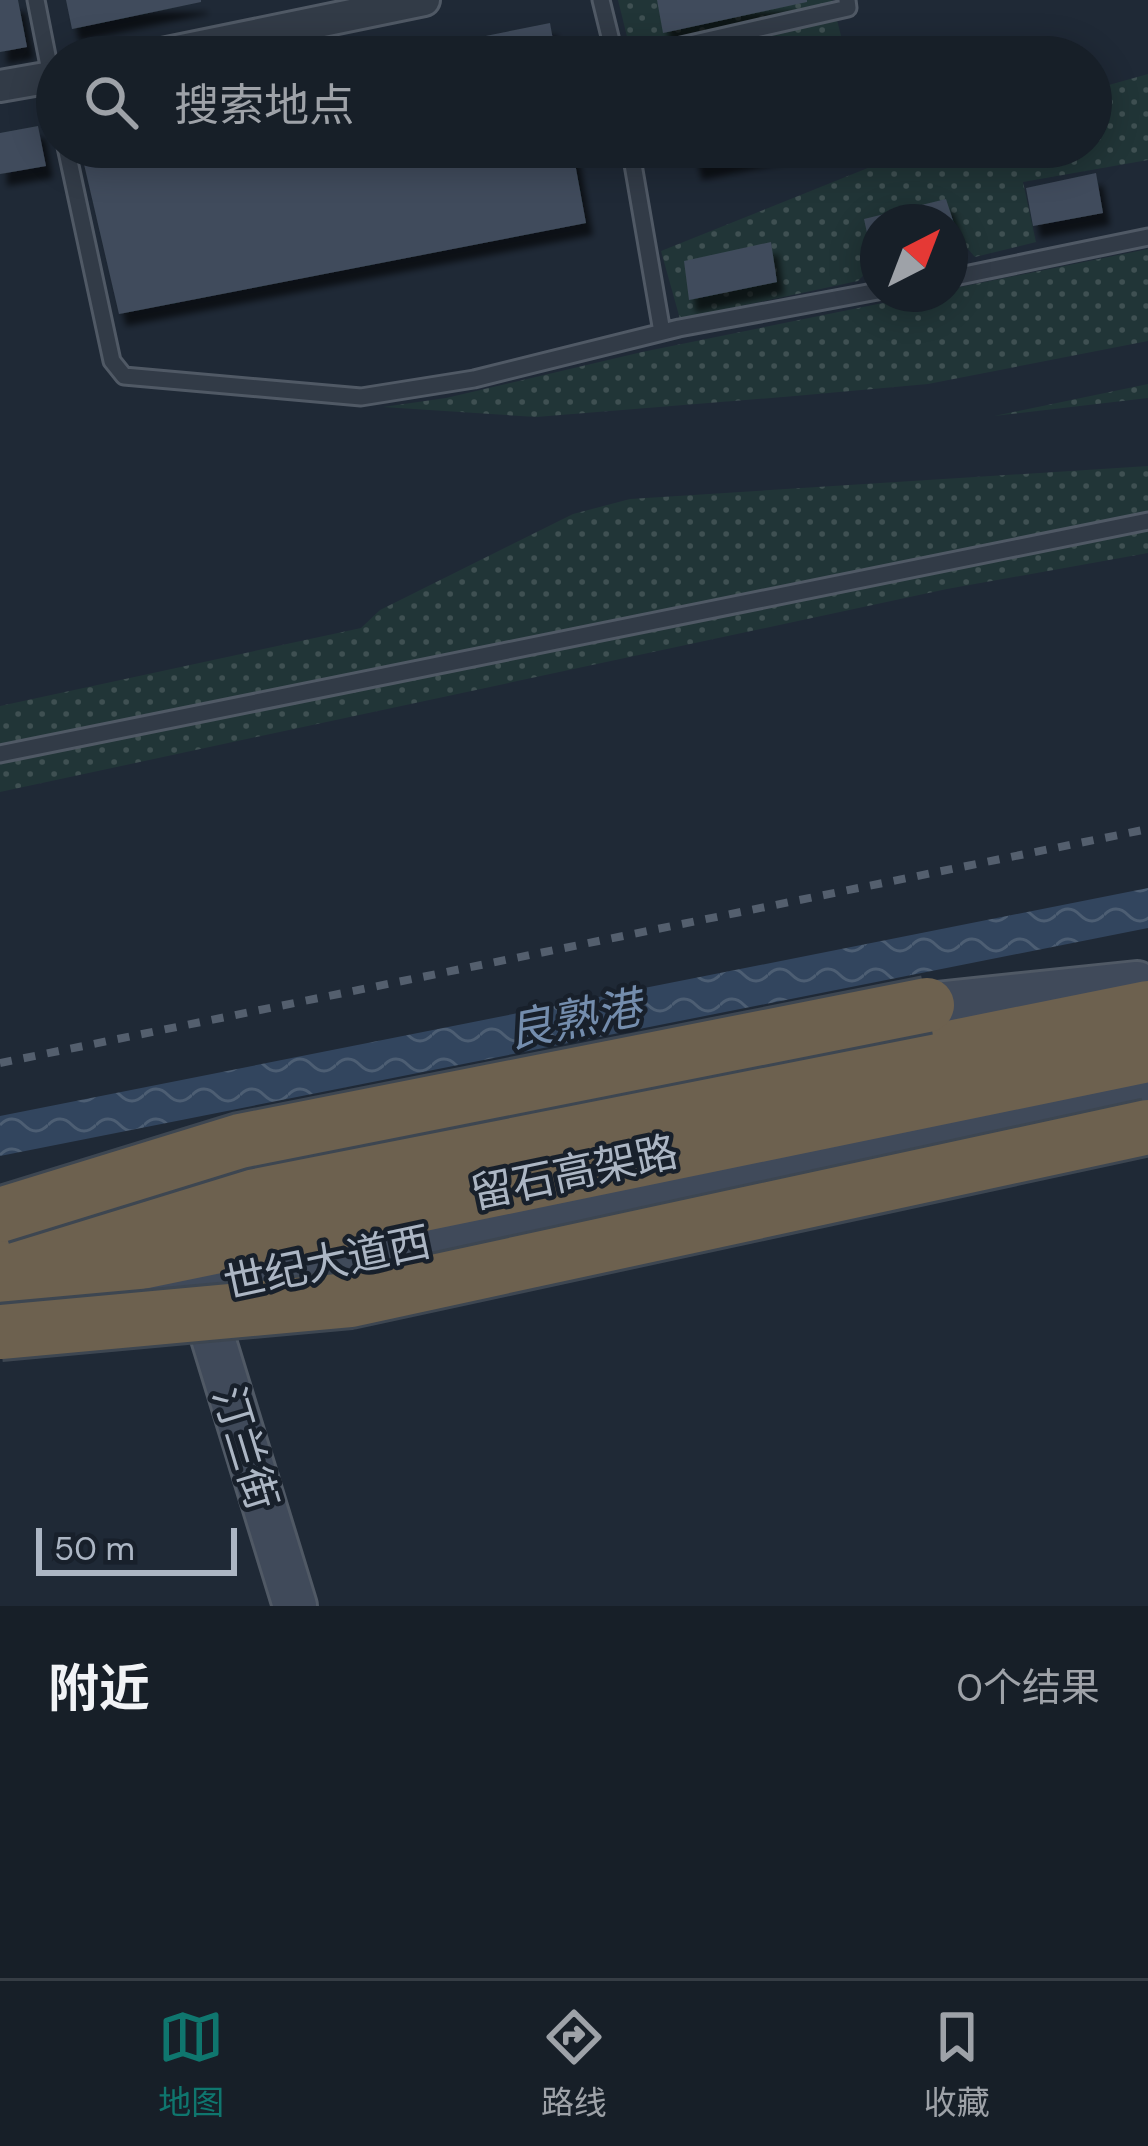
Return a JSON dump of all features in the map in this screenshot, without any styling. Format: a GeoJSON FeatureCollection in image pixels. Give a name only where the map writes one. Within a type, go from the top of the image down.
{"type":"FeatureCollection","features":[{"type":"Feature","properties":{"kind":"highway","name":"留石高架路"},"geometry":{"type":"LineString","coordinates":[[0,1239],[1144,990]]}},
{"type":"Feature","properties":{"kind":"highway"},"geometry":{"type":"LineString","coordinates":[[0,1214],[240,1141],[928,1005]]}},
{"type":"Feature","properties":{"kind":"highway","name":"留石高架路"},"geometry":{"type":"LineString","coordinates":[[0,1291],[1148,1055]]}},
{"type":"Feature","properties":{"kind":"highway"},"geometry":{"type":"LineString","coordinates":[[0,1332],[350,1300],[1148,1127]]}},
{"type":"Feature","properties":{"kind":"main road"},"geometry":{"type":"LineString","coordinates":[[928,1005],[1144,990]]}},
{"type":"Feature","properties":{"kind":"main road"},"geometry":{"type":"LineString","coordinates":[[0,1214],[1144,990]]}},
{"type":"Feature","properties":{"kind":"main road","name":"世纪大道西"},"geometry":{"type":"LineString","coordinates":[[0,1332],[1148,1091]]}},
{"type":"Feature","properties":{"kind":"main road","name":"汀兰街"},"geometry":{"type":"LineString","coordinates":[[198,1289],[295,1606]]}},
{"type":"Feature","properties":{"kind":"street"},"geometry":{"type":"LineString","coordinates":[[239,36],[374,5],[424,0]]}},
{"type":"Feature","properties":{"kind":"street"},"geometry":{"type":"LineString","coordinates":[[0,86],[36,86]]}},
{"type":"Feature","properties":{"kind":"lane"},"geometry":{"type":"LineString","coordinates":[[36,0],[44,36]]}},
{"type":"Feature","properties":{"kind":"lane"},"geometry":{"type":"LineString","coordinates":[[601,0],[610,36]]}},
{"type":"Feature","properties":{"kind":"lane"},"geometry":{"type":"LineString","coordinates":[[725,36],[848,8],[847,0]]}},
{"type":"Feature","properties":{"kind":"lane"},"geometry":{"type":"LineString","coordinates":[[71,168],[112,361],[124,376],[361,397],[474,379],[662,332],[860,294]]}},
{"type":"Feature","properties":{"kind":"lane"},"geometry":{"type":"LineString","coordinates":[[635,168],[662,332]]}},
{"type":"Feature","properties":{"kind":"lane"},"geometry":{"type":"LineString","coordinates":[[968,274],[1148,237]]}},
{"type":"Feature","properties":{"kind":"lane"},"geometry":{"type":"LineString","coordinates":[[0,754],[1148,521]]}},
{"type":"Feature","properties":{"kind":"green space"},"geometry":{"type":"Polygon","coordinates":[[[618,0],[832,0],[841,36],[627,36],[618,0]]]}},
{"type":"Feature","properties":{"kind":"green space"},"geometry":{"type":"Polygon","coordinates":[[[1148,74],[1148,160],[1112,166],[1112,84],[1148,74]]]}},
{"type":"Feature","properties":{"kind":"green space"},"geometry":{"type":"Polygon","coordinates":[[[868,168],[1103,168],[1023,182],[1036,242],[975,257],[968,249],[968,204],[860,204],[858,281],[680,319],[661,251],[868,168]]]}},
{"type":"Feature","properties":{"kind":"green space"},"geometry":{"type":"Polygon","coordinates":[[[1148,249],[1148,341],[928,384],[795,396],[536,417],[383,407],[446,398],[860,308],[860,312],[968,312],[968,285],[1148,249]]]}},
{"type":"Feature","properties":{"kind":"green space"},"geometry":{"type":"Polygon","coordinates":[[[1148,384],[1148,398],[994,416],[1148,384]]]}},
{"type":"Feature","properties":{"kind":"green space"},"geometry":{"type":"Polygon","coordinates":[[[1148,466],[1148,553],[947,589],[0,792],[0,706],[361,628],[380,610],[573,514],[630,499],[1148,466]]]}},
{"type":"Feature","properties":{"kind":"water","name":"良熟港"},"geometry":{"type":"Polygon","coordinates":[[[1148,888],[1148,928],[0,1156],[0,1116],[1148,888]]]}},
{"type":"Feature","properties":{"kind":"building"},"geometry":{"type":"Polygon","coordinates":[[[0,0],[18,0],[27,47],[0,52],[0,0]]]}},
{"type":"Feature","properties":{"kind":"building"},"geometry":{"type":"Polygon","coordinates":[[[66,0],[201,0],[201,2],[72,29],[66,0]]]}},
{"type":"Feature","properties":{"kind":"building"},"geometry":{"type":"Polygon","coordinates":[[[657,0],[807,0],[807,2],[663,33],[657,0]]]}},
{"type":"Feature","properties":{"kind":"building"},"geometry":{"type":"Polygon","coordinates":[[[550,23],[552,36],[485,36],[550,23]]]}},
{"type":"Feature","properties":{"kind":"building"},"geometry":{"type":"Polygon","coordinates":[[[36,126],[36,168],[0,174],[0,133],[36,126]]]}},
{"type":"Feature","properties":{"kind":"building"},"geometry":{"type":"Polygon","coordinates":[[[85,168],[576,168],[586,223],[119,314],[85,168]]]}},
{"type":"Feature","properties":{"kind":"building"},"geometry":{"type":"Polygon","coordinates":[[[1096,173],[1103,213],[1033,226],[1026,188],[1096,173]]]}},
{"type":"Feature","properties":{"kind":"building"},"geometry":{"type":"Polygon","coordinates":[[[771,242],[777,282],[689,300],[684,261],[771,242]]]}},
{"type":"Feature","properties":{"kind":"railway"},"geometry":{"type":"LineString","coordinates":[[0,1063],[1148,829]]}}]}
